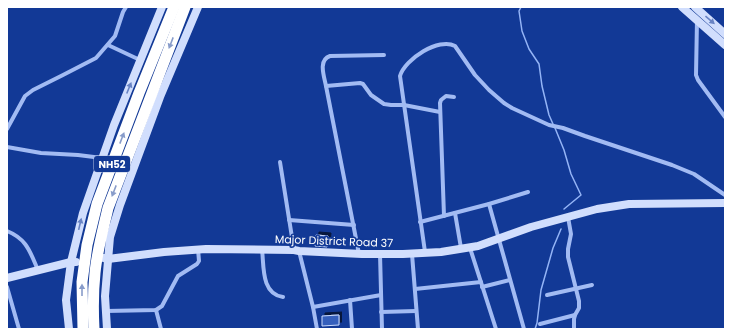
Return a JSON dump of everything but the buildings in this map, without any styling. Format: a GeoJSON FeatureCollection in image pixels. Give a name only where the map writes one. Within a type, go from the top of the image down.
{"type":"FeatureCollection","features":[{"type":"Feature","properties":{"kind":"highway","name":"NH52"},"geometry":{"type":"LineString","coordinates":[[83,329],[82,282],[87,245],[97,204],[139,93],[174,7]]}},
{"type":"Feature","properties":{"kind":"highway","name":"NH52"},"geometry":{"type":"LineString","coordinates":[[94,329],[93,303],[95,272],[100,241],[108,208],[185,7]]}},
{"type":"Feature","properties":{"kind":"main road"},"geometry":{"type":"LineString","coordinates":[[69,329],[66,300],[83,213],[114,125],[162,7]]}},
{"type":"Feature","properties":{"kind":"main road"},"geometry":{"type":"LineString","coordinates":[[106,329],[104,296],[106,258],[110,237],[120,205],[160,97],[198,7]]}},
{"type":"Feature","properties":{"kind":"main road"},"geometry":{"type":"LineString","coordinates":[[193,18],[205,7]]}},
{"type":"Feature","properties":{"kind":"main road"},"geometry":{"type":"LineString","coordinates":[[682,7],[725,45]]}},
{"type":"Feature","properties":{"kind":"main road"},"geometry":{"type":"LineString","coordinates":[[694,7],[725,34]]}},
{"type":"Feature","properties":{"kind":"main road","name":"Major District Road 37"},"geometry":{"type":"LineString","coordinates":[[106,258],[198,249],[296,250],[359,254],[442,252],[478,246],[531,227],[597,208],[629,204],[725,203]]}},
{"type":"Feature","properties":{"kind":"main road"},"geometry":{"type":"LineString","coordinates":[[7,278],[74,262]]}},
{"type":"Feature","properties":{"kind":"street"},"geometry":{"type":"LineString","coordinates":[[7,129],[25,96],[33,90],[96,58],[114,36],[126,7]]}},
{"type":"Feature","properties":{"kind":"street"},"geometry":{"type":"LineString","coordinates":[[697,20],[696,74],[698,80],[725,117]]}},
{"type":"Feature","properties":{"kind":"street"},"geometry":{"type":"LineString","coordinates":[[425,252],[400,76],[402,71],[412,59],[419,54],[441,44],[451,44],[455,46],[475,75],[489,90],[512,108],[549,125],[563,128],[672,165],[694,174],[725,195]]}},
{"type":"Feature","properties":{"kind":"street"},"geometry":{"type":"LineString","coordinates":[[108,45],[140,60]]}},
{"type":"Feature","properties":{"kind":"street"},"geometry":{"type":"LineString","coordinates":[[359,254],[326,86],[323,68],[324,60],[326,57],[330,56],[384,55]]}},
{"type":"Feature","properties":{"kind":"street"},"geometry":{"type":"LineString","coordinates":[[326,86],[360,82],[371,95],[384,104],[404,105],[440,112]]}},
{"type":"Feature","properties":{"kind":"street"},"geometry":{"type":"LineString","coordinates":[[444,216],[440,103],[446,96],[454,97]]}},
{"type":"Feature","properties":{"kind":"street"},"geometry":{"type":"LineString","coordinates":[[7,147],[41,153],[102,158]]}},
{"type":"Feature","properties":{"kind":"street"},"geometry":{"type":"LineString","coordinates":[[280,162],[289,220],[296,250],[313,307],[317,329]]}},
{"type":"Feature","properties":{"kind":"street"},"geometry":{"type":"LineString","coordinates":[[420,222],[528,192]]}},
{"type":"Feature","properties":{"kind":"street"},"geometry":{"type":"LineString","coordinates":[[489,204],[524,329]]}},
{"type":"Feature","properties":{"kind":"street"},"geometry":{"type":"LineString","coordinates":[[455,213],[465,248],[482,285],[496,329]]}},
{"type":"Feature","properties":{"kind":"street"},"geometry":{"type":"LineString","coordinates":[[568,217],[571,234],[568,257],[579,301],[579,308],[574,319],[574,329]]}},
{"type":"Feature","properties":{"kind":"street"},"geometry":{"type":"LineString","coordinates":[[289,220],[354,225]]}},
{"type":"Feature","properties":{"kind":"street"},"geometry":{"type":"LineString","coordinates":[[7,231],[18,236],[28,247],[38,270]]}},
{"type":"Feature","properties":{"kind":"street"},"geometry":{"type":"LineString","coordinates":[[105,311],[156,310],[160,308],[178,276],[197,264],[199,258],[198,249]]}},
{"type":"Feature","properties":{"kind":"street"},"geometry":{"type":"LineString","coordinates":[[262,249],[265,282],[268,289],[274,294],[283,297]]}},
{"type":"Feature","properties":{"kind":"street"},"geometry":{"type":"LineString","coordinates":[[412,253],[418,329]]}},
{"type":"Feature","properties":{"kind":"street"},"geometry":{"type":"LineString","coordinates":[[380,254],[382,329]]}},
{"type":"Feature","properties":{"kind":"street"},"geometry":{"type":"LineString","coordinates":[[415,289],[482,285],[510,280]]}},
{"type":"Feature","properties":{"kind":"street"},"geometry":{"type":"LineString","coordinates":[[547,295],[592,285]]}},
{"type":"Feature","properties":{"kind":"street"},"geometry":{"type":"LineString","coordinates":[[7,287],[19,329]]}},
{"type":"Feature","properties":{"kind":"street"},"geometry":{"type":"LineString","coordinates":[[313,307],[381,295]]}},
{"type":"Feature","properties":{"kind":"street"},"geometry":{"type":"LineString","coordinates":[[350,300],[352,329]]}},
{"type":"Feature","properties":{"kind":"street"},"geometry":{"type":"LineString","coordinates":[[156,310],[161,329]]}},
{"type":"Feature","properties":{"kind":"street"},"geometry":{"type":"LineString","coordinates":[[381,312],[416,311]]}},
{"type":"Feature","properties":{"kind":"street"},"geometry":{"type":"LineString","coordinates":[[540,324],[575,315]]}},
{"type":"Feature","properties":{"kind":"waterway"},"geometry":{"type":"LineString","coordinates":[[521,7],[519,11],[522,31],[529,49],[539,64],[542,86],[549,115],[553,124]]}},
{"type":"Feature","properties":{"kind":"waterway"},"geometry":{"type":"LineString","coordinates":[[555,128],[564,150],[571,174],[581,195],[564,209]]}},
{"type":"Feature","properties":{"kind":"waterway"},"geometry":{"type":"LineString","coordinates":[[535,329],[541,290],[553,248],[561,229]]}}]}
